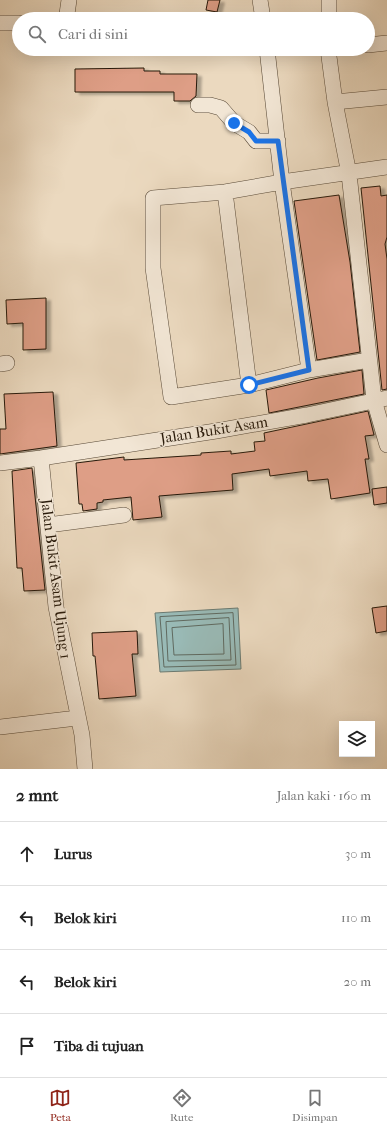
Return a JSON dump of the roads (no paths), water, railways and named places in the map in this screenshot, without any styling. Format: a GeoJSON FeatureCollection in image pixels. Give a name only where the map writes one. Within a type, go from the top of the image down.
{"type":"FeatureCollection","features":[{"type":"Feature","properties":{"kind":"street"},"geometry":{"type":"LineString","coordinates":[[67,12],[68,0]]}},
{"type":"Feature","properties":{"kind":"street"},"geometry":{"type":"LineString","coordinates":[[260,0],[262,12]]}},
{"type":"Feature","properties":{"kind":"street"},"geometry":{"type":"LineString","coordinates":[[329,0],[329,12]]}},
{"type":"Feature","properties":{"kind":"street"},"geometry":{"type":"LineString","coordinates":[[0,23],[12,23]]}},
{"type":"Feature","properties":{"kind":"street"},"geometry":{"type":"LineString","coordinates":[[375,44],[387,43]]}},
{"type":"Feature","properties":{"kind":"street"},"geometry":{"type":"LineString","coordinates":[[268,56],[282,182],[309,370]]}},
{"type":"Feature","properties":{"kind":"street"},"geometry":{"type":"LineString","coordinates":[[329,56],[335,102],[349,174],[369,360],[380,399],[387,445]]}},
{"type":"Feature","properties":{"kind":"street"},"geometry":{"type":"LineString","coordinates":[[335,102],[387,97]]}},
{"type":"Feature","properties":{"kind":"street"},"geometry":{"type":"LineString","coordinates":[[198,105],[221,108],[234,123],[249,132],[256,141],[278,141]]}},
{"type":"Feature","properties":{"kind":"street"},"geometry":{"type":"LineString","coordinates":[[369,360],[309,370],[249,385],[171,397],[153,268],[153,198],[225,192],[282,182],[387,168]]}},
{"type":"Feature","properties":{"kind":"street"},"geometry":{"type":"LineString","coordinates":[[225,192],[249,385]]}},
{"type":"Feature","properties":{"kind":"street","name":"Jalan Bukit Asam"},"geometry":{"type":"LineString","coordinates":[[0,463],[240,427],[380,399]]}},
{"type":"Feature","properties":{"kind":"street","name":"Jalan Bukit Asam Ujung 1"},"geometry":{"type":"LineString","coordinates":[[41,458],[60,631],[77,718],[82,735],[85,769]]}},
{"type":"Feature","properties":{"kind":"street"},"geometry":{"type":"LineString","coordinates":[[48,525],[124,514]]}},
{"type":"Feature","properties":{"kind":"street"},"geometry":{"type":"LineString","coordinates":[[0,727],[77,718]]}},
{"type":"Feature","properties":{"kind":"water"},"geometry":{"type":"Polygon","coordinates":[[[238,608],[241,669],[160,672],[155,613],[238,608]]]}}]}
